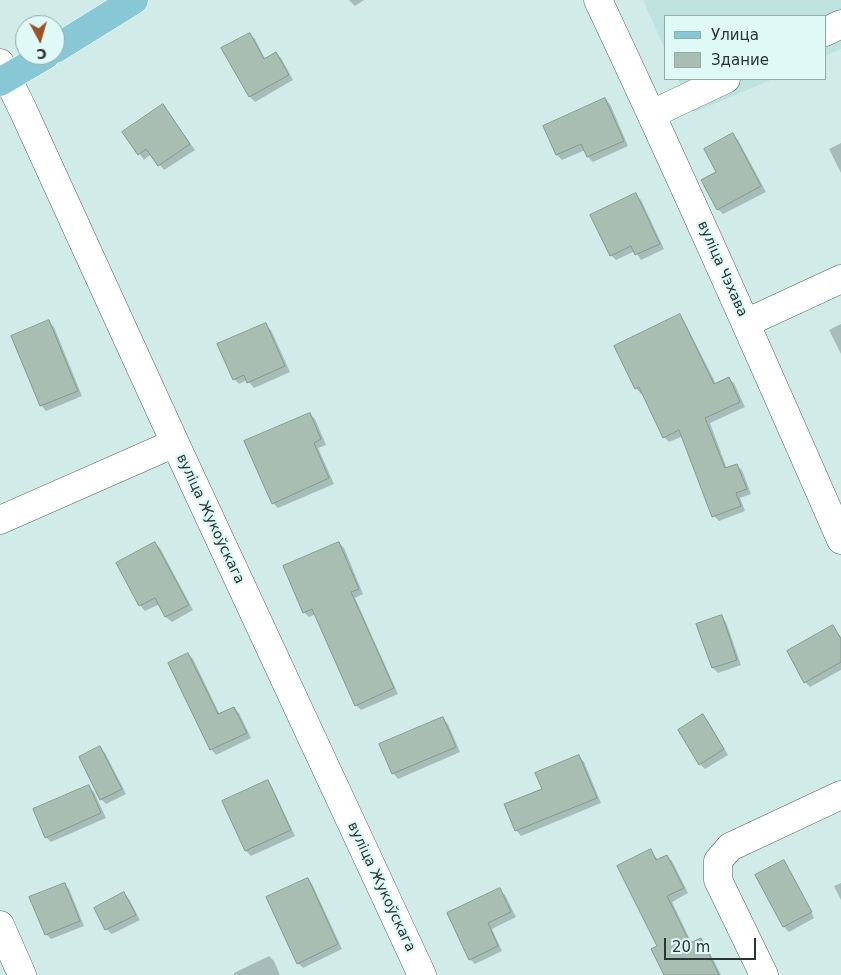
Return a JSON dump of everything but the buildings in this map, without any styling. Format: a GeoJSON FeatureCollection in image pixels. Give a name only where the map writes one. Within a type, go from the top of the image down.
{"type":"FeatureCollection","features":[{"type":"Feature","properties":{"kind":"main road"},"geometry":{"type":"LineString","coordinates":[[65,43],[134,0]]}},
{"type":"Feature","properties":{"kind":"main road"},"geometry":{"type":"LineString","coordinates":[[3,75],[24,65]]}},
{"type":"Feature","properties":{"kind":"street","name":"вуліца Чэхава"},"geometry":{"type":"LineString","coordinates":[[598,0],[652,114],[841,540]]}},
{"type":"Feature","properties":{"kind":"street"},"geometry":{"type":"LineString","coordinates":[[826,32],[841,24]]}},
{"type":"Feature","properties":{"kind":"street","name":"вуліца Жукоўскага"},"geometry":{"type":"LineString","coordinates":[[3,75],[422,975]]}},
{"type":"Feature","properties":{"kind":"street"},"geometry":{"type":"LineString","coordinates":[[652,114],[724,80]]}},
{"type":"Feature","properties":{"kind":"street"},"geometry":{"type":"LineString","coordinates":[[746,323],[841,279]]}},
{"type":"Feature","properties":{"kind":"street"},"geometry":{"type":"LineString","coordinates":[[0,520],[175,443]]}},
{"type":"Feature","properties":{"kind":"street"},"geometry":{"type":"LineString","coordinates":[[764,975],[718,880],[718,861],[730,847],[841,795]]}},
{"type":"Feature","properties":{"kind":"street"},"geometry":{"type":"LineString","coordinates":[[0,926],[22,975]]}},
{"type":"Feature","properties":{"kind":"shaded area"},"geometry":{"type":"Polygon","coordinates":[[[643,0],[841,0],[841,49],[826,56],[826,15],[664,15],[664,48],[643,0]]]}},
{"type":"Feature","properties":{"kind":"shaded area"},"geometry":{"type":"Polygon","coordinates":[[[678,80],[771,80],[693,113],[678,80]]]}}]}
